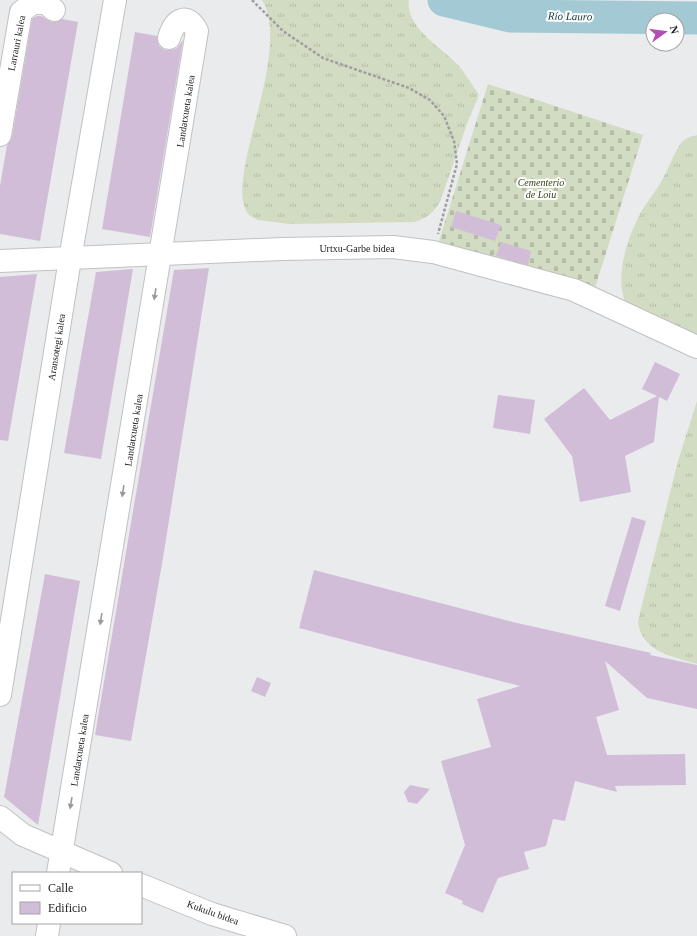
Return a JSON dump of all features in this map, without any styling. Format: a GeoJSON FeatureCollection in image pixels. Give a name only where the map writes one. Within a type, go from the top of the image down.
{"type":"FeatureCollection","features":[{"type":"Feature","properties":{"kind":"street","name":"Aransotegi kalea"},"geometry":{"type":"LineString","coordinates":[[0,695],[70,259],[115,0]]}},
{"type":"Feature","properties":{"kind":"street","name":"Larrauri kalea"},"geometry":{"type":"LineString","coordinates":[[0,135],[21,12],[33,3],[46,3],[54,10]]}},
{"type":"Feature","properties":{"kind":"street","name":"Landatxueta kalea"},"geometry":{"type":"LineString","coordinates":[[60,863],[162,255],[197,32],[189,21],[182,20],[176,23],[169,38]]}},
{"type":"Feature","properties":{"kind":"street","name":"Urtxu-Garbe bidea"},"geometry":{"type":"LineString","coordinates":[[0,261],[282,249],[393,247],[433,252],[574,290],[697,347]]}},
{"type":"Feature","properties":{"kind":"street"},"geometry":{"type":"LineString","coordinates":[[0,817],[60,863],[106,872]]}},
{"type":"Feature","properties":{"kind":"street","name":"Kukulu bidea"},"geometry":{"type":"LineString","coordinates":[[142,885],[212,914],[285,936]]}},
{"type":"Feature","properties":{"kind":"street"},"geometry":{"type":"LineString","coordinates":[[46,936],[49,924]]}},
{"type":"Feature","properties":{"kind":"path"},"geometry":{"type":"LineString","coordinates":[[252,0],[283,31],[323,58],[410,88],[430,100],[444,116],[454,141],[457,164],[433,252]]}},
{"type":"Feature","properties":{"kind":"green space"},"geometry":{"type":"Polygon","coordinates":[[[262,0],[409,0],[409,10],[412,19],[418,28],[458,65],[479,95],[468,121],[440,202],[429,215],[414,222],[289,224],[258,220],[249,215],[243,203],[243,180],[246,160],[268,63],[270,39],[269,18],[262,0]]]}},
{"type":"Feature","properties":{"kind":"green space","name":"Cementerio de Loiu"},"geometry":{"type":"Polygon","coordinates":[[[488,84],[643,135],[594,291],[439,241],[488,84]]]}},
{"type":"Feature","properties":{"kind":"green space"},"geometry":{"type":"Polygon","coordinates":[[[697,135],[697,350],[628,307],[624,297],[621,275],[629,239],[640,213],[661,182],[680,144],[686,139],[697,135]]]}},
{"type":"Feature","properties":{"kind":"green space"},"geometry":{"type":"Polygon","coordinates":[[[697,401],[697,664],[668,655],[651,646],[645,640],[640,631],[638,621],[678,461],[697,401]]]}},
{"type":"Feature","properties":{"kind":"building"},"geometry":{"type":"Polygon","coordinates":[[[37,16],[41,16],[52,22],[62,19],[78,22],[40,241],[0,234],[0,186],[7,145],[12,137],[32,19],[37,16]]]}},
{"type":"Feature","properties":{"kind":"building"},"geometry":{"type":"Polygon","coordinates":[[[135,32],[157,36],[159,46],[165,50],[177,48],[183,40],[150,237],[102,229],[135,32]]]}},
{"type":"Feature","properties":{"kind":"building"},"geometry":{"type":"Polygon","coordinates":[[[456,211],[501,225],[495,241],[451,227],[456,211]]]}},
{"type":"Feature","properties":{"kind":"building"},"geometry":{"type":"Polygon","coordinates":[[[501,242],[531,251],[528,265],[496,256],[501,242]]]}},
{"type":"Feature","properties":{"kind":"building"},"geometry":{"type":"Polygon","coordinates":[[[209,268],[163,558],[131,741],[95,735],[174,270],[209,268]]]}},
{"type":"Feature","properties":{"kind":"building"},"geometry":{"type":"Polygon","coordinates":[[[133,269],[101,459],[64,453],[96,272],[133,269]]]}},
{"type":"Feature","properties":{"kind":"building"},"geometry":{"type":"Polygon","coordinates":[[[37,274],[8,441],[0,440],[0,277],[37,274]]]}},
{"type":"Feature","properties":{"kind":"building"},"geometry":{"type":"Polygon","coordinates":[[[655,362],[680,374],[667,401],[659,397],[654,442],[625,456],[631,492],[580,502],[572,456],[544,419],[584,388],[610,420],[657,396],[642,389],[655,362]]]}},
{"type":"Feature","properties":{"kind":"building"},"geometry":{"type":"Polygon","coordinates":[[[498,395],[535,400],[530,434],[493,428],[498,395]]]}},
{"type":"Feature","properties":{"kind":"building"},"geometry":{"type":"Polygon","coordinates":[[[632,517],[646,521],[620,611],[605,606],[632,517]]]}},
{"type":"Feature","properties":{"kind":"building"},"geometry":{"type":"Polygon","coordinates":[[[314,570],[517,623],[651,653],[650,655],[697,665],[697,709],[647,698],[605,661],[619,710],[596,717],[607,755],[685,754],[686,785],[615,786],[617,792],[575,781],[565,821],[553,819],[546,846],[524,852],[529,869],[498,878],[483,913],[462,904],[463,901],[445,893],[465,845],[441,761],[491,747],[477,699],[520,686],[299,628],[314,570]]]}},
{"type":"Feature","properties":{"kind":"building"},"geometry":{"type":"Polygon","coordinates":[[[45,574],[80,581],[38,825],[4,797],[45,574]]]}},
{"type":"Feature","properties":{"kind":"building"},"geometry":{"type":"Polygon","coordinates":[[[257,677],[271,683],[265,697],[251,691],[257,677]]]}},
{"type":"Feature","properties":{"kind":"building"},"geometry":{"type":"Polygon","coordinates":[[[410,785],[430,789],[417,804],[408,802],[404,792],[410,785]]]}},
{"type":"Feature","properties":{"kind":"waterway","name":"Río Lauro"},"geometry":{"type":"LineString","coordinates":[[444,0],[510,16],[697,18]]}}]}
